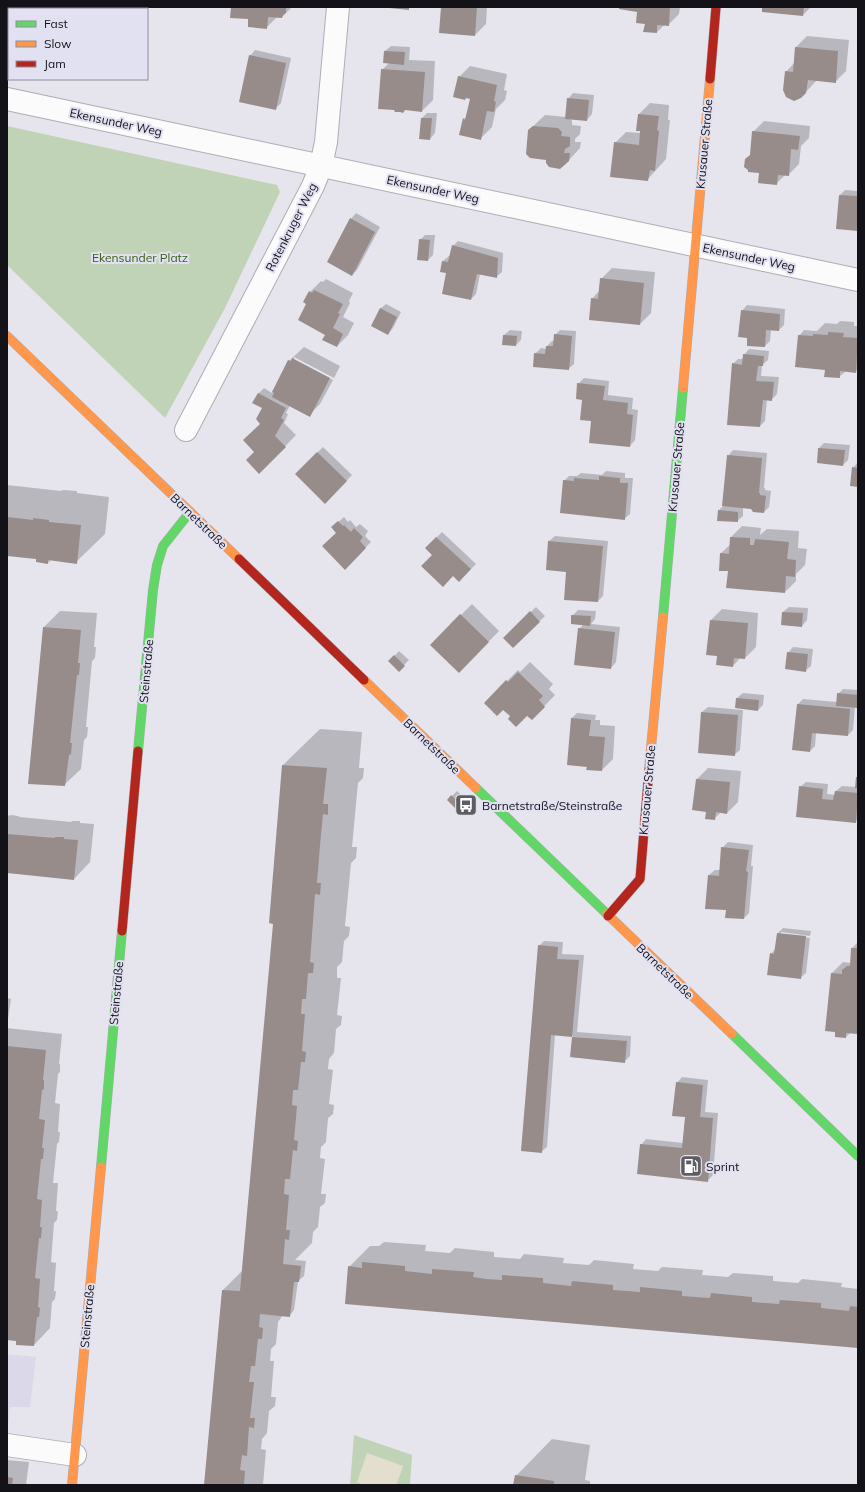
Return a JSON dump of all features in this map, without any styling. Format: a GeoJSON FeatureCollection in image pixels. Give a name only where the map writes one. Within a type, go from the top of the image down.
{"type":"FeatureCollection","features":[{"type":"Feature","properties":{"kind":"street","name":"Rotenkruger Weg"},"geometry":{"type":"LineString","coordinates":[[186,430],[313,186],[321,166],[326,142],[338,7]]}},
{"type":"Feature","properties":{"kind":"street","name":"Krusauer Straße"},"geometry":{"type":"LineString","coordinates":[[608,916],[640,879],[716,7]]}},
{"type":"Feature","properties":{"kind":"street","name":"Ekensunder Weg"},"geometry":{"type":"LineString","coordinates":[[7,100],[858,280]]}},
{"type":"Feature","properties":{"kind":"street","name":"Barnetstraße"},"geometry":{"type":"LineString","coordinates":[[7,336],[858,1156]]}},
{"type":"Feature","properties":{"kind":"street","name":"Steinstraße"},"geometry":{"type":"LineString","coordinates":[[72,1485],[153,590],[157,565],[163,546],[190,512]]}},
{"type":"Feature","properties":{"kind":"street"},"geometry":{"type":"LineString","coordinates":[[7,1445],[75,1455]]}},
{"type":"Feature","properties":{"kind":"shaded area"},"geometry":{"type":"Polygon","coordinates":[[[7,1354],[36,1357],[30,1407],[10,1407],[8,1425],[7,1425],[7,1354]]]}},
{"type":"Feature","properties":{"kind":"green space","name":"Ekensunder Platz"},"geometry":{"type":"Polygon","coordinates":[[[7,126],[277,185],[280,192],[225,308],[165,418],[7,265],[7,126]]]}},
{"type":"Feature","properties":{"kind":"green space"},"geometry":{"type":"Polygon","coordinates":[[[354,1435],[412,1455],[410,1485],[396,1485],[403,1466],[357,1482],[365,1485],[350,1485],[354,1435]]]}},
{"type":"Feature","properties":{"kind":"sand"},"geometry":{"type":"Polygon","coordinates":[[[367,1453],[403,1466],[396,1485],[365,1485],[357,1482],[367,1453]]]}},
{"type":"Feature","properties":{"kind":"building"},"geometry":{"type":"Polygon","coordinates":[[[23,7],[66,7],[66,8],[23,7]]]}},
{"type":"Feature","properties":{"kind":"building"},"geometry":{"type":"Polygon","coordinates":[[[231,7],[286,7],[286,13],[282,18],[268,17],[267,29],[248,27],[248,19],[230,18],[231,7]]]}},
{"type":"Feature","properties":{"kind":"building"},"geometry":{"type":"Polygon","coordinates":[[[409,7],[409,10],[389,8],[409,7]]]}},
{"type":"Feature","properties":{"kind":"building"},"geometry":{"type":"Polygon","coordinates":[[[441,7],[477,7],[475,36],[439,33],[441,7]]]}},
{"type":"Feature","properties":{"kind":"building"},"geometry":{"type":"Polygon","coordinates":[[[619,7],[670,7],[669,26],[657,25],[657,33],[643,32],[645,24],[636,23],[637,12],[619,9],[619,7]]]}},
{"type":"Feature","properties":{"kind":"building"},"geometry":{"type":"Polygon","coordinates":[[[762,7],[804,7],[803,16],[762,12],[762,7]]]}},
{"type":"Feature","properties":{"kind":"building"},"geometry":{"type":"Polygon","coordinates":[[[795,47],[838,51],[836,83],[808,80],[806,93],[801,98],[794,101],[786,97],[783,90],[785,71],[793,72],[795,47]]]}},
{"type":"Feature","properties":{"kind":"building"},"geometry":{"type":"Polygon","coordinates":[[[384,51],[405,52],[404,65],[383,63],[384,51]]]}},
{"type":"Feature","properties":{"kind":"building"},"geometry":{"type":"Polygon","coordinates":[[[249,55],[286,63],[276,110],[239,102],[249,55]]]}},
{"type":"Feature","properties":{"kind":"building"},"geometry":{"type":"Polygon","coordinates":[[[381,69],[425,72],[422,112],[405,110],[403,113],[395,112],[394,110],[378,109],[381,69]]]}},
{"type":"Feature","properties":{"kind":"building"},"geometry":{"type":"Polygon","coordinates":[[[458,76],[497,85],[494,101],[496,102],[494,112],[487,111],[481,140],[459,135],[463,118],[465,120],[470,99],[466,98],[465,100],[453,97],[458,76]]]}},
{"type":"Feature","properties":{"kind":"building"},"geometry":{"type":"Polygon","coordinates":[[[567,98],[589,100],[587,121],[565,119],[567,98]]]}},
{"type":"Feature","properties":{"kind":"building"},"geometry":{"type":"Polygon","coordinates":[[[638,114],[659,116],[655,171],[650,170],[648,181],[610,177],[614,142],[639,145],[640,131],[636,131],[638,114]]]}},
{"type":"Feature","properties":{"kind":"building"},"geometry":{"type":"Polygon","coordinates":[[[421,118],[432,118],[430,140],[419,139],[421,118]]]}},
{"type":"Feature","properties":{"kind":"building"},"geometry":{"type":"Polygon","coordinates":[[[533,126],[558,128],[562,132],[561,136],[570,137],[570,146],[565,149],[564,153],[570,153],[569,161],[560,169],[549,167],[546,160],[530,158],[526,154],[528,130],[533,126]]]}},
{"type":"Feature","properties":{"kind":"building"},"geometry":{"type":"Polygon","coordinates":[[[752,131],[800,136],[798,150],[791,149],[789,176],[778,175],[777,185],[758,183],[759,173],[748,172],[748,170],[744,167],[745,159],[750,155],[752,131]]]}},
{"type":"Feature","properties":{"kind":"building"},"geometry":{"type":"Polygon","coordinates":[[[839,195],[858,196],[858,231],[836,229],[839,195]]]}},
{"type":"Feature","properties":{"kind":"building"},"geometry":{"type":"Polygon","coordinates":[[[350,218],[375,232],[352,276],[327,262],[350,218]]]}},
{"type":"Feature","properties":{"kind":"building"},"geometry":{"type":"Polygon","coordinates":[[[419,239],[430,240],[428,261],[417,260],[419,239]]]}},
{"type":"Feature","properties":{"kind":"building"},"geometry":{"type":"Polygon","coordinates":[[[452,245],[498,258],[497,278],[477,274],[471,300],[442,294],[446,273],[440,272],[442,261],[448,262],[452,245]]]}},
{"type":"Feature","properties":{"kind":"building"},"geometry":{"type":"Polygon","coordinates":[[[600,278],[644,283],[640,325],[589,320],[591,298],[598,299],[600,278]]]}},
{"type":"Feature","properties":{"kind":"building"},"geometry":{"type":"Polygon","coordinates":[[[314,290],[343,304],[333,328],[343,334],[337,347],[322,340],[325,335],[298,320],[306,304],[303,302],[309,291],[312,293],[314,290]]]}},
{"type":"Feature","properties":{"kind":"building"},"geometry":{"type":"Polygon","coordinates":[[[380,308],[397,317],[388,335],[371,326],[380,308]]]}},
{"type":"Feature","properties":{"kind":"building"},"geometry":{"type":"Polygon","coordinates":[[[741,310],[780,314],[779,331],[766,330],[765,347],[747,346],[747,338],[738,337],[741,310]]]}},
{"type":"Feature","properties":{"kind":"building"},"geometry":{"type":"Polygon","coordinates":[[[828,332],[844,333],[843,337],[858,338],[856,373],[840,371],[840,378],[824,377],[825,370],[795,367],[798,335],[828,335],[828,332]]]}},
{"type":"Feature","properties":{"kind":"building"},"geometry":{"type":"Polygon","coordinates":[[[554,334],[572,336],[569,370],[533,367],[534,353],[545,354],[546,346],[553,346],[554,334]]]}},
{"type":"Feature","properties":{"kind":"building"},"geometry":{"type":"Polygon","coordinates":[[[503,335],[517,336],[516,346],[502,345],[503,335]]]}},
{"type":"Feature","properties":{"kind":"building"},"geometry":{"type":"Polygon","coordinates":[[[743,354],[764,356],[763,366],[758,366],[756,381],[774,382],[772,401],[763,400],[760,427],[727,425],[732,363],[742,365],[743,354]]]}},
{"type":"Feature","properties":{"kind":"building"},"geometry":{"type":"Polygon","coordinates":[[[292,358],[330,378],[310,417],[272,397],[274,393],[272,392],[288,360],[291,361],[292,358]]]}},
{"type":"Feature","properties":{"kind":"building"},"geometry":{"type":"Polygon","coordinates":[[[577,383],[605,386],[603,400],[628,403],[627,414],[633,415],[630,447],[589,443],[591,421],[580,420],[582,400],[576,399],[577,383]]]}},
{"type":"Feature","properties":{"kind":"building"},"geometry":{"type":"Polygon","coordinates":[[[258,393],[286,408],[281,418],[284,420],[275,436],[286,447],[259,474],[246,460],[254,452],[243,440],[260,424],[256,419],[262,408],[252,403],[258,393]]]}},
{"type":"Feature","properties":{"kind":"building"},"geometry":{"type":"Polygon","coordinates":[[[818,448],[845,450],[843,466],[817,463],[818,448]]]}},
{"type":"Feature","properties":{"kind":"building"},"geometry":{"type":"Polygon","coordinates":[[[317,452],[347,481],[325,504],[295,474],[317,452]]]}},
{"type":"Feature","properties":{"kind":"building"},"geometry":{"type":"Polygon","coordinates":[[[727,455],[762,458],[759,493],[760,495],[766,496],[764,513],[753,512],[751,509],[722,506],[727,455]]]}},
{"type":"Feature","properties":{"kind":"building"},"geometry":{"type":"Polygon","coordinates":[[[852,467],[858,468],[858,487],[850,486],[852,467]]]}},
{"type":"Feature","properties":{"kind":"building"},"geometry":{"type":"Polygon","coordinates":[[[599,476],[620,478],[620,483],[628,483],[625,520],[560,513],[563,480],[574,481],[574,478],[599,480],[599,476]]]}},
{"type":"Feature","properties":{"kind":"building"},"geometry":{"type":"Polygon","coordinates":[[[718,510],[738,512],[738,522],[717,521],[718,510]]]}},
{"type":"Feature","properties":{"kind":"building"},"geometry":{"type":"Polygon","coordinates":[[[7,517],[33,520],[33,518],[49,520],[49,522],[81,525],[77,564],[48,560],[48,564],[36,562],[36,559],[7,556],[7,517]]]}},
{"type":"Feature","properties":{"kind":"building"},"geometry":{"type":"Polygon","coordinates":[[[338,521],[351,532],[354,528],[363,537],[360,541],[366,548],[345,570],[322,546],[336,533],[331,527],[338,521]]]}},
{"type":"Feature","properties":{"kind":"building"},"geometry":{"type":"Polygon","coordinates":[[[436,537],[471,569],[459,582],[453,576],[443,587],[421,566],[432,555],[425,548],[436,537]]]}},
{"type":"Feature","properties":{"kind":"building"},"geometry":{"type":"Polygon","coordinates":[[[730,537],[750,538],[750,545],[754,545],[755,539],[789,542],[787,559],[796,560],[795,577],[786,576],[785,593],[726,588],[728,571],[719,571],[720,553],[729,554],[730,537]]]}},
{"type":"Feature","properties":{"kind":"building"},"geometry":{"type":"Polygon","coordinates":[[[548,541],[603,546],[598,602],[564,600],[566,572],[546,570],[548,541]]]}},
{"type":"Feature","properties":{"kind":"building"},"geometry":{"type":"Polygon","coordinates":[[[530,611],[540,622],[513,648],[503,638],[530,611]]]}},
{"type":"Feature","properties":{"kind":"building"},"geometry":{"type":"Polygon","coordinates":[[[782,612],[803,613],[802,627],[781,625],[782,612]]]}},
{"type":"Feature","properties":{"kind":"building"},"geometry":{"type":"Polygon","coordinates":[[[460,614],[489,642],[459,673],[430,645],[460,614]]]}},
{"type":"Feature","properties":{"kind":"building"},"geometry":{"type":"Polygon","coordinates":[[[571,615],[591,616],[590,626],[571,624],[571,615]]]}},
{"type":"Feature","properties":{"kind":"building"},"geometry":{"type":"Polygon","coordinates":[[[710,620],[748,623],[745,659],[734,658],[733,667],[716,665],[717,656],[706,655],[710,620]]]}},
{"type":"Feature","properties":{"kind":"building"},"geometry":{"type":"Polygon","coordinates":[[[43,627],[81,630],[78,663],[80,663],[79,675],[77,675],[70,743],[72,743],[71,754],[69,755],[65,786],[28,784],[43,627]]]}},
{"type":"Feature","properties":{"kind":"building"},"geometry":{"type":"Polygon","coordinates":[[[578,628],[615,632],[611,669],[574,665],[578,628]]]}},
{"type":"Feature","properties":{"kind":"building"},"geometry":{"type":"Polygon","coordinates":[[[787,652],[808,654],[806,672],[785,669],[787,652]]]}},
{"type":"Feature","properties":{"kind":"building"},"geometry":{"type":"Polygon","coordinates":[[[394,655],[405,666],[399,672],[388,661],[394,655]]]}},
{"type":"Feature","properties":{"kind":"building"},"geometry":{"type":"Polygon","coordinates":[[[518,672],[543,696],[539,700],[545,707],[532,720],[527,716],[516,727],[508,719],[510,716],[503,710],[497,716],[484,703],[506,680],[508,682],[518,672]]]}},
{"type":"Feature","properties":{"kind":"building"},"geometry":{"type":"Polygon","coordinates":[[[837,693],[858,695],[858,708],[836,706],[837,693]]]}},
{"type":"Feature","properties":{"kind":"building"},"geometry":{"type":"Polygon","coordinates":[[[736,698],[759,700],[758,711],[735,708],[736,698]]]}},
{"type":"Feature","properties":{"kind":"building"},"geometry":{"type":"Polygon","coordinates":[[[797,704],[850,709],[848,736],[812,733],[810,752],[792,750],[797,704]]]}},
{"type":"Feature","properties":{"kind":"building"},"geometry":{"type":"Polygon","coordinates":[[[701,712],[738,715],[735,756],[698,753],[701,712]]]}},
{"type":"Feature","properties":{"kind":"building"},"geometry":{"type":"Polygon","coordinates":[[[571,718],[591,720],[589,736],[605,737],[602,771],[586,770],[587,767],[567,765],[571,718]]]}},
{"type":"Feature","properties":{"kind":"building"},"geometry":{"type":"Polygon","coordinates":[[[282,765],[327,768],[323,804],[328,804],[328,815],[323,814],[317,883],[321,883],[320,895],[315,894],[310,962],[314,963],[313,973],[308,973],[306,999],[302,999],[301,1014],[305,1014],[302,1051],[306,1052],[305,1062],[301,1062],[298,1090],[293,1090],[292,1105],[297,1106],[294,1140],[298,1141],[297,1151],[293,1150],[290,1179],[285,1179],[284,1194],[289,1195],[286,1230],[290,1230],[289,1240],[285,1239],[283,1264],[301,1266],[299,1282],[294,1282],[290,1317],[260,1314],[259,1327],[263,1328],[262,1339],[258,1339],[255,1366],[251,1366],[249,1382],[254,1382],[250,1418],[255,1418],[254,1428],[249,1427],[247,1456],[242,1455],[240,1470],[245,1471],[244,1485],[204,1485],[222,1290],[240,1291],[273,924],[269,923],[282,765]]]}},
{"type":"Feature","properties":{"kind":"building"},"geometry":{"type":"Polygon","coordinates":[[[856,777],[858,777],[858,788],[855,788],[856,777]]]}},
{"type":"Feature","properties":{"kind":"building"},"geometry":{"type":"Polygon","coordinates":[[[696,779],[730,782],[727,814],[716,812],[715,820],[705,819],[706,812],[692,810],[696,779]]]}},
{"type":"Feature","properties":{"kind":"building"},"geometry":{"type":"Polygon","coordinates":[[[799,786],[823,789],[822,799],[833,800],[835,791],[858,793],[856,823],[796,817],[799,786]]]}},
{"type":"Feature","properties":{"kind":"building"},"geometry":{"type":"Polygon","coordinates":[[[451,795],[463,806],[458,811],[447,800],[451,795]]]}},
{"type":"Feature","properties":{"kind":"building"},"geometry":{"type":"Polygon","coordinates":[[[7,834],[55,838],[64,837],[64,839],[78,840],[74,880],[7,873],[7,834]]]}},
{"type":"Feature","properties":{"kind":"building"},"geometry":{"type":"Polygon","coordinates":[[[721,847],[749,850],[746,871],[748,872],[744,919],[725,918],[726,910],[705,909],[708,875],[719,876],[721,847]]]}},
{"type":"Feature","properties":{"kind":"building"},"geometry":{"type":"Polygon","coordinates":[[[777,933],[806,936],[801,979],[767,975],[770,953],[774,954],[777,933]]]}},
{"type":"Feature","properties":{"kind":"building"},"geometry":{"type":"Polygon","coordinates":[[[538,945],[558,947],[557,959],[579,960],[572,1037],[551,1035],[542,1153],[521,1151],[538,945]]]}},
{"type":"Feature","properties":{"kind":"building"},"geometry":{"type":"Polygon","coordinates":[[[851,948],[858,948],[857,1034],[846,1033],[846,1038],[835,1037],[835,1032],[825,1031],[831,973],[842,974],[842,970],[847,966],[850,966],[851,948]]]}},
{"type":"Feature","properties":{"kind":"building"},"geometry":{"type":"Polygon","coordinates":[[[572,1037],[627,1041],[625,1063],[570,1057],[572,1037]]]}},
{"type":"Feature","properties":{"kind":"building"},"geometry":{"type":"Polygon","coordinates":[[[7,1046],[46,1050],[43,1080],[44,1089],[42,1090],[39,1119],[45,1120],[42,1148],[44,1148],[43,1159],[41,1159],[37,1199],[42,1200],[40,1227],[42,1227],[41,1238],[39,1238],[35,1278],[40,1279],[38,1307],[40,1308],[39,1317],[37,1317],[34,1346],[16,1345],[16,1341],[7,1340],[7,1046]]]}},
{"type":"Feature","properties":{"kind":"building"},"geometry":{"type":"Polygon","coordinates":[[[676,1082],[703,1085],[700,1117],[713,1118],[708,1182],[637,1174],[640,1144],[682,1148],[685,1117],[672,1116],[676,1082]]]}},
{"type":"Feature","properties":{"kind":"building"},"geometry":{"type":"Polygon","coordinates":[[[362,1262],[405,1266],[405,1271],[432,1274],[432,1269],[474,1272],[473,1277],[486,1279],[502,1280],[502,1275],[543,1278],[543,1283],[571,1286],[572,1281],[613,1285],[613,1290],[640,1292],[640,1287],[682,1291],[682,1296],[710,1298],[711,1293],[752,1297],[752,1302],[779,1304],[780,1300],[821,1303],[821,1308],[849,1311],[850,1306],[858,1307],[858,1348],[345,1304],[348,1266],[362,1268],[362,1262]]]}},
{"type":"Feature","properties":{"kind":"building"},"geometry":{"type":"Polygon","coordinates":[[[515,1475],[554,1481],[554,1485],[513,1485],[515,1475]]]}},
{"type":"Feature","properties":{"kind":"building"},"geometry":{"type":"Polygon","coordinates":[[[7,1477],[13,1478],[12,1485],[7,1485],[7,1477]]]}},
{"type":"Feature","properties":{"kind":"traffic: fast"},"geometry":{"type":"LineString","coordinates":[[663,617],[683,388]]}},
{"type":"Feature","properties":{"kind":"traffic: fast"},"geometry":{"type":"LineString","coordinates":[[138,751],[153,590],[157,565],[163,546],[190,512]]}},
{"type":"Feature","properties":{"kind":"traffic: fast"},"geometry":{"type":"LineString","coordinates":[[476,788],[607,914]]}},
{"type":"Feature","properties":{"kind":"traffic: fast"},"geometry":{"type":"LineString","coordinates":[[101,1167],[122,931]]}},
{"type":"Feature","properties":{"kind":"traffic: fast"},"geometry":{"type":"LineString","coordinates":[[732,1034],[858,1156]]}},
{"type":"Feature","properties":{"kind":"traffic: slow"},"geometry":{"type":"LineString","coordinates":[[683,388],[710,79]]}},
{"type":"Feature","properties":{"kind":"traffic: slow"},"geometry":{"type":"LineString","coordinates":[[7,336],[239,559]]}},
{"type":"Feature","properties":{"kind":"traffic: slow"},"geometry":{"type":"LineString","coordinates":[[649,770],[663,617]]}},
{"type":"Feature","properties":{"kind":"traffic: slow"},"geometry":{"type":"LineString","coordinates":[[364,680],[476,788]]}},
{"type":"Feature","properties":{"kind":"traffic: slow"},"geometry":{"type":"LineString","coordinates":[[607,914],[732,1034]]}},
{"type":"Feature","properties":{"kind":"traffic: slow"},"geometry":{"type":"LineString","coordinates":[[72,1485],[101,1167]]}},
{"type":"Feature","properties":{"kind":"traffic: jam"},"geometry":{"type":"LineString","coordinates":[[710,79],[716,7]]}},
{"type":"Feature","properties":{"kind":"traffic: jam"},"geometry":{"type":"LineString","coordinates":[[239,559],[364,680]]}},
{"type":"Feature","properties":{"kind":"traffic: jam"},"geometry":{"type":"LineString","coordinates":[[122,931],[138,751]]}},
{"type":"Feature","properties":{"kind":"traffic: jam"},"geometry":{"type":"LineString","coordinates":[[608,916],[640,879],[649,770]]}},
{"type":"Feature","properties":{"kind":"place","name":"Barnetstraße/Steinstraße"},"geometry":{"type":"Point","coordinates":[466,805]}},
{"type":"Feature","properties":{"kind":"place","name":"Sprint"},"geometry":{"type":"Point","coordinates":[691,1166]}}]}
